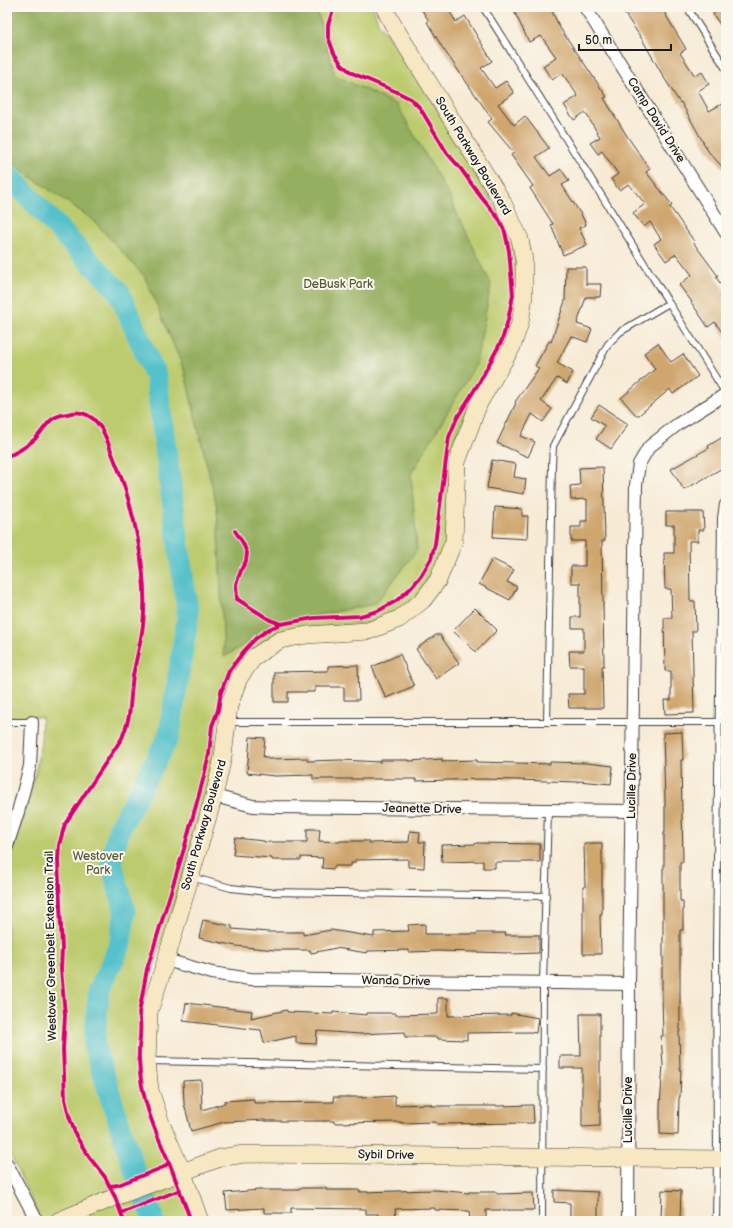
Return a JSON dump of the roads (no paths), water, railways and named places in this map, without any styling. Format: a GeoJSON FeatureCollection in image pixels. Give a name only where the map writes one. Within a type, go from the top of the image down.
{"type":"FeatureCollection","features":[{"type":"Feature","properties":{"kind":"street","name":"South Parkway Boulevard"},"geometry":{"type":"LineString","coordinates":[[200,1221],[178,1175],[150,1090],[147,1061],[149,1012],[166,960],[214,796],[223,757],[229,706],[239,678],[254,657],[280,640],[306,635],[368,631],[399,619],[423,600],[438,580],[454,541],[457,462],[479,403],[512,347],[520,323],[524,289],[524,260],[520,239],[502,200],[392,23],[384,7]]}},
{"type":"Feature","properties":{"kind":"street","name":"Camp David Drive"},"geometry":{"type":"LineString","coordinates":[[585,7],[726,233]]}},
{"type":"Feature","properties":{"kind":"street","name":"Lucille Drive"},"geometry":{"type":"LineString","coordinates":[[628,1221],[629,984],[636,485],[639,464],[649,447],[678,424],[726,394]]}},
{"type":"Feature","properties":{"kind":"street"},"geometry":{"type":"LineString","coordinates":[[7,846],[11,823],[30,766],[32,722]]}},
{"type":"Feature","properties":{"kind":"street","name":"Jeanette Drive"},"geometry":{"type":"LineString","coordinates":[[214,796],[253,806],[273,807],[632,811]]}},
{"type":"Feature","properties":{"kind":"street","name":"Wanda Drive"},"geometry":{"type":"LineString","coordinates":[[166,960],[212,973],[250,979],[629,984]]}},
{"type":"Feature","properties":{"kind":"street","name":"Sybil Drive"},"geometry":{"type":"LineString","coordinates":[[58,1221],[118,1196],[178,1175],[220,1158],[244,1154],[722,1159]]}},
{"type":"Feature","properties":{"kind":"street"},"geometry":{"type":"LineString","coordinates":[[7,1164],[37,1221]]}},
{"type":"Feature","properties":{"kind":"lane"},"geometry":{"type":"LineString","coordinates":[[484,7],[726,394]]}},
{"type":"Feature","properties":{"kind":"lane"},"geometry":{"type":"LineString","coordinates":[[688,7],[726,69]]}},
{"type":"Feature","properties":{"kind":"lane"},"geometry":{"type":"LineString","coordinates":[[547,722],[553,446],[608,344],[620,332],[669,303]]}},
{"type":"Feature","properties":{"kind":"lane"},"geometry":{"type":"LineString","coordinates":[[716,1221],[722,1159],[716,950],[721,518],[726,501]]}},
{"type":"Feature","properties":{"kind":"lane"},"geometry":{"type":"LineString","coordinates":[[7,722],[32,722]]}},
{"type":"Feature","properties":{"kind":"lane"},"geometry":{"type":"LineString","coordinates":[[227,722],[719,722]]}},
{"type":"Feature","properties":{"kind":"lane"},"geometry":{"type":"LineString","coordinates":[[542,1221],[544,983],[548,810]]}},
{"type":"Feature","properties":{"kind":"lane"},"geometry":{"type":"LineString","coordinates":[[190,877],[231,888],[267,892],[546,896]]}},
{"type":"Feature","properties":{"kind":"lane"},"geometry":{"type":"LineString","coordinates":[[147,1061],[543,1069]]}},
{"type":"Feature","properties":{"kind":"waterway"},"geometry":{"type":"LineString","coordinates":[[7,173],[119,292],[156,377],[188,615],[169,736],[119,829],[111,862],[125,911],[120,945],[99,990],[94,1045],[133,1166],[154,1221]]}},
{"type":"Feature","properties":{"kind":"park label","name":"DeBusk Park"},"geometry":{"type":"Point","coordinates":[338,284]}},
{"type":"Feature","properties":{"kind":"park label","name":"Westover Park"},"geometry":{"type":"Point","coordinates":[98,863]}}]}
